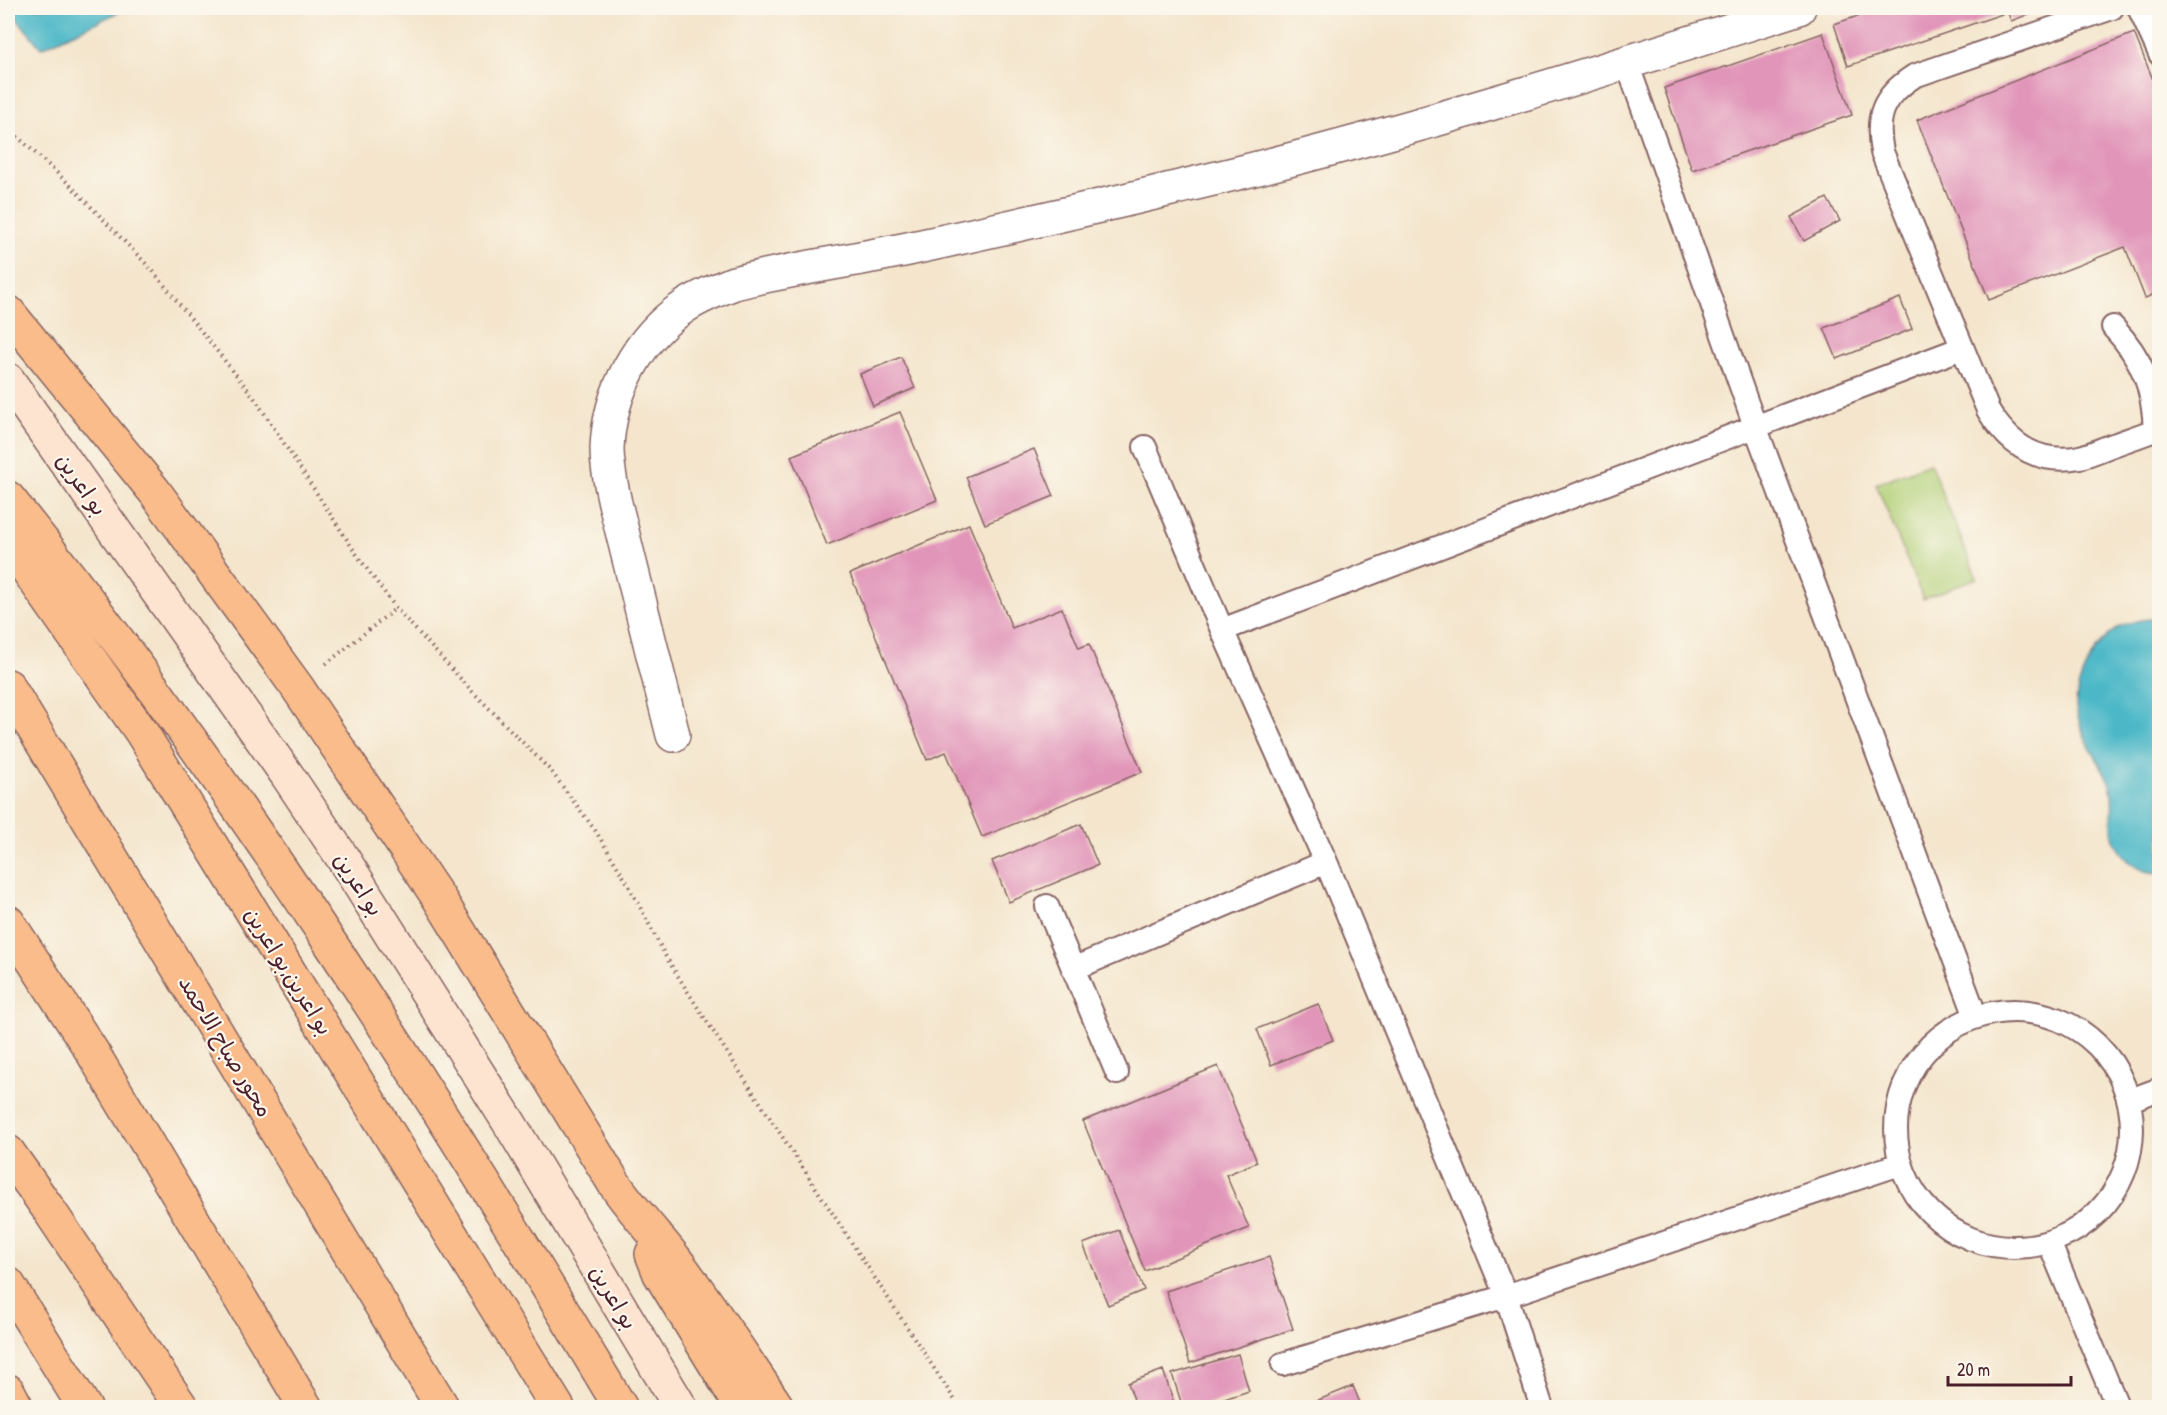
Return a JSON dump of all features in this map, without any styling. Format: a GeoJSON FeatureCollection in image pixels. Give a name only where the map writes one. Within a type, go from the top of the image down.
{"type":"FeatureCollection","features":[{"type":"Feature","properties":{"kind":"highway"},"geometry":{"type":"LineString","coordinates":[[8,312],[155,492],[297,687],[440,900],[630,1207],[647,1225],[690,1281],[778,1407]]}},
{"type":"Feature","properties":{"kind":"highway"},"geometry":{"type":"LineString","coordinates":[[8,498],[69,574],[189,737],[299,896],[459,1144],[621,1407]]}},
{"type":"Feature","properties":{"kind":"highway","name":"بو اعرين,بو اعرين"},"geometry":{"type":"LineString","coordinates":[[8,542],[142,733],[558,1407]]}},
{"type":"Feature","properties":{"kind":"highway","name":"محور صباح الاحمد"},"geometry":{"type":"LineString","coordinates":[[8,686],[443,1407]]}},
{"type":"Feature","properties":{"kind":"highway"},"geometry":{"type":"LineString","coordinates":[[8,922],[91,1050],[306,1407]]}},
{"type":"Feature","properties":{"kind":"highway"},"geometry":{"type":"LineString","coordinates":[[8,1152],[182,1407]]}},
{"type":"Feature","properties":{"kind":"highway"},"geometry":{"type":"LineString","coordinates":[[647,1225],[652,1252],[660,1274],[742,1407]]}},
{"type":"Feature","properties":{"kind":"highway"},"geometry":{"type":"LineString","coordinates":[[8,1284],[85,1407]]}},
{"type":"Feature","properties":{"kind":"highway"},"geometry":{"type":"LineString","coordinates":[[8,1391],[17,1407]]}},
{"type":"Feature","properties":{"kind":"main road","name":"بو اعرين"},"geometry":{"type":"LineString","coordinates":[[8,380],[19,405],[287,775],[348,866],[510,1124],[681,1407]]}},
{"type":"Feature","properties":{"kind":"street"},"geometry":{"type":"LineString","coordinates":[[673,735],[609,477],[607,449],[610,421],[628,370],[643,346],[683,307],[708,293],[734,283],[1051,218],[1244,171],[1436,120],[1627,63],[1799,8]]}},
{"type":"Feature","properties":{"kind":"lane"},"geometry":{"type":"LineString","coordinates":[[2112,8],[1914,76],[1898,86],[1887,100],[1880,116],[1878,135],[1882,152],[1988,410],[2000,429],[2017,444],[2037,454],[2059,459],[2082,456],[2158,429],[2148,381],[2127,342],[2113,327]]}},
{"type":"Feature","properties":{"kind":"lane"},"geometry":{"type":"LineString","coordinates":[[2139,8],[2160,54]]}},
{"type":"Feature","properties":{"kind":"lane"},"geometry":{"type":"LineString","coordinates":[[1627,63],[1755,426],[1976,1017]]}},
{"type":"Feature","properties":{"kind":"lane"},"geometry":{"type":"LineString","coordinates":[[1222,630],[1962,348]]}},
{"type":"Feature","properties":{"kind":"lane"},"geometry":{"type":"LineString","coordinates":[[1145,447],[1222,630],[1326,862],[1506,1296],[1542,1407]]}},
{"type":"Feature","properties":{"kind":"lane"},"geometry":{"type":"LineString","coordinates":[[1073,969],[1326,862]]}},
{"type":"Feature","properties":{"kind":"lane"},"geometry":{"type":"LineString","coordinates":[[1047,906],[1117,1073]]}},
{"type":"Feature","properties":{"kind":"lane"},"geometry":{"type":"LineString","coordinates":[[2015,1011],[2054,1017],[2088,1036],[2114,1064],[2130,1100],[2132,1144],[2118,1186],[2089,1221],[2049,1242],[2012,1247],[1976,1241],[1942,1223],[1917,1197],[1900,1164],[1895,1128],[1901,1091],[1918,1059],[1944,1033],[1976,1017],[2015,1011]]}},
{"type":"Feature","properties":{"kind":"lane"},"geometry":{"type":"LineString","coordinates":[[2130,1100],[2160,1089]]}},
{"type":"Feature","properties":{"kind":"lane"},"geometry":{"type":"LineString","coordinates":[[1283,1365],[1506,1296],[1900,1164]]}},
{"type":"Feature","properties":{"kind":"lane"},"geometry":{"type":"LineString","coordinates":[[2049,1242],[2118,1407]]}},
{"type":"Feature","properties":{"kind":"path"},"geometry":{"type":"LineString","coordinates":[[8,128],[68,183],[153,271],[253,396],[359,558],[396,608],[469,688],[551,771],[595,830],[628,884],[666,957],[698,1008],[960,1407]]}},
{"type":"Feature","properties":{"kind":"path"},"geometry":{"type":"LineString","coordinates":[[297,687],[396,608]]}},
{"type":"Feature","properties":{"kind":"green space"},"geometry":{"type":"Polygon","coordinates":[[[1930,463],[1977,578],[1923,599],[1876,484],[1930,463]]]}},
{"type":"Feature","properties":{"kind":"water"},"geometry":{"type":"Polygon","coordinates":[[[8,8],[128,8],[41,48],[8,8]]]}},
{"type":"Feature","properties":{"kind":"water"},"geometry":{"type":"Polygon","coordinates":[[[2159,618],[2160,873],[2143,870],[2128,861],[2114,839],[2110,785],[2086,739],[2076,705],[2079,683],[2089,661],[2103,642],[2123,625],[2159,618]]]}},
{"type":"Feature","properties":{"kind":"building"},"geometry":{"type":"Polygon","coordinates":[[[1882,8],[2000,8],[2002,14],[1848,66],[1834,24],[1882,8]]]}},
{"type":"Feature","properties":{"kind":"building"},"geometry":{"type":"Polygon","coordinates":[[[2006,8],[2045,8],[2011,21],[2006,8]]]}},
{"type":"Feature","properties":{"kind":"building"},"geometry":{"type":"Polygon","coordinates":[[[1823,33],[1852,115],[1692,170],[1664,88],[1823,33]]]}},
{"type":"Feature","properties":{"kind":"building"},"geometry":{"type":"Polygon","coordinates":[[[2134,33],[2160,97],[2160,292],[2145,298],[2125,247],[1989,300],[1917,120],[2134,33]]]}},
{"type":"Feature","properties":{"kind":"building"},"geometry":{"type":"Polygon","coordinates":[[[1827,198],[1840,221],[1804,241],[1791,217],[1827,198]]]}},
{"type":"Feature","properties":{"kind":"building"},"geometry":{"type":"Polygon","coordinates":[[[1900,298],[1912,329],[1837,359],[1824,328],[1900,298]]]}},
{"type":"Feature","properties":{"kind":"building"},"geometry":{"type":"Polygon","coordinates":[[[2160,304],[2160,323],[2159,323],[2153,307],[2160,304]]]}},
{"type":"Feature","properties":{"kind":"building"},"geometry":{"type":"Polygon","coordinates":[[[901,357],[915,388],[873,406],[860,374],[901,357]]]}},
{"type":"Feature","properties":{"kind":"building"},"geometry":{"type":"Polygon","coordinates":[[[900,412],[937,500],[827,545],[791,456],[900,412]]]}},
{"type":"Feature","properties":{"kind":"building"},"geometry":{"type":"Polygon","coordinates":[[[1034,449],[1054,496],[985,524],[966,477],[1034,449]]]}},
{"type":"Feature","properties":{"kind":"building"},"geometry":{"type":"Polygon","coordinates":[[[969,524],[1012,628],[1062,608],[1079,648],[1089,644],[1142,772],[982,837],[946,752],[927,760],[850,574],[969,524]]]}},
{"type":"Feature","properties":{"kind":"building"},"geometry":{"type":"Polygon","coordinates":[[[1081,824],[1098,865],[1009,902],[992,861],[1081,824]]]}},
{"type":"Feature","properties":{"kind":"building"},"geometry":{"type":"Polygon","coordinates":[[[1318,1004],[1333,1040],[1271,1065],[1257,1029],[1318,1004]]]}},
{"type":"Feature","properties":{"kind":"building"},"geometry":{"type":"Polygon","coordinates":[[[1218,1066],[1257,1162],[1226,1175],[1249,1228],[1145,1271],[1083,1121],[1218,1066]]]}},
{"type":"Feature","properties":{"kind":"building"},"geometry":{"type":"Polygon","coordinates":[[[1119,1230],[1144,1290],[1108,1305],[1083,1244],[1119,1230]]]}},
{"type":"Feature","properties":{"kind":"building"},"geometry":{"type":"Polygon","coordinates":[[[1269,1257],[1293,1329],[1190,1363],[1166,1291],[1269,1257]]]}},
{"type":"Feature","properties":{"kind":"building"},"geometry":{"type":"Polygon","coordinates":[[[1238,1354],[1249,1391],[1196,1408],[1183,1408],[1172,1374],[1238,1354]]]}},
{"type":"Feature","properties":{"kind":"building"},"geometry":{"type":"Polygon","coordinates":[[[1163,1370],[1174,1403],[1162,1408],[1137,1408],[1128,1383],[1163,1370]]]}},
{"type":"Feature","properties":{"kind":"building"},"geometry":{"type":"Polygon","coordinates":[[[1353,1386],[1362,1408],[1301,1408],[1301,1407],[1353,1386]]]}}]}
